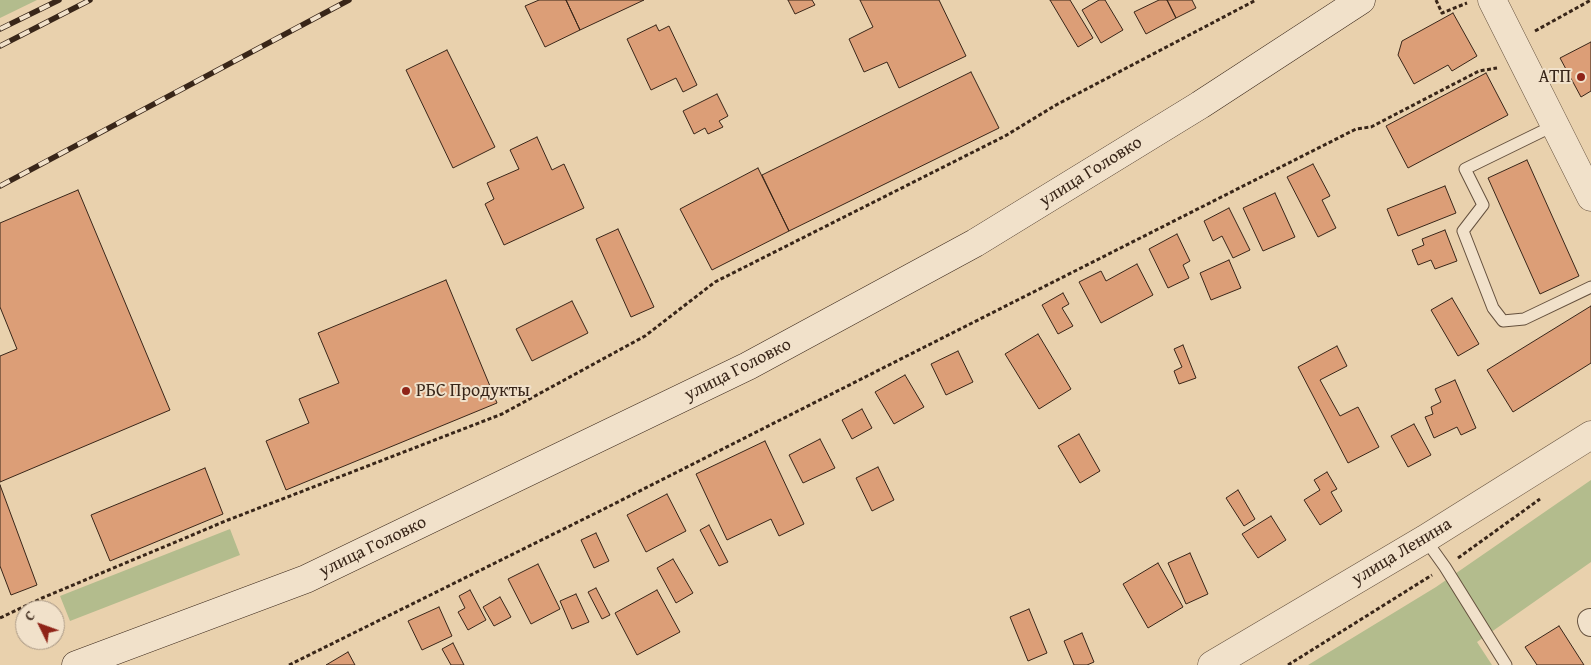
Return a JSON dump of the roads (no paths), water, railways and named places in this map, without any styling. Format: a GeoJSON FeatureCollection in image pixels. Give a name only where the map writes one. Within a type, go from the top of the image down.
{"type":"FeatureCollection","features":[{"type":"Feature","properties":{"kind":"main road","name":"улица Головко"},"geometry":{"type":"LineString","coordinates":[[76,665],[306,579],[748,366],[975,243],[1200,105],[1361,0]]}},
{"type":"Feature","properties":{"kind":"main road"},"geometry":{"type":"LineString","coordinates":[[1481,1],[1529,46],[1555,124],[1591,197]]}},
{"type":"Feature","properties":{"kind":"main road","name":"улица Ленина"},"geometry":{"type":"LineString","coordinates":[[1212,665],[1425,539],[1591,435]]}},
{"type":"Feature","properties":{"kind":"lane"},"geometry":{"type":"LineString","coordinates":[[1555,124],[1465,169],[1483,205],[1463,231],[1493,308],[1503,321],[1524,319],[1591,287]]}},
{"type":"Feature","properties":{"kind":"lane"},"geometry":{"type":"LineString","coordinates":[[1425,539],[1445,567],[1506,665]]}},
{"type":"Feature","properties":{"kind":"railway"},"geometry":{"type":"LineString","coordinates":[[0,29],[59,0]]}},
{"type":"Feature","properties":{"kind":"railway"},"geometry":{"type":"LineString","coordinates":[[0,46],[90,0]]}},
{"type":"Feature","properties":{"kind":"railway"},"geometry":{"type":"LineString","coordinates":[[0,186],[349,0]]}},
{"type":"Feature","properties":{"kind":"place","name":"АТП"},"geometry":{"type":"Point","coordinates":[1581,77]}},
{"type":"Feature","properties":{"kind":"place","name":"РБС Продукты"},"geometry":{"type":"Point","coordinates":[406,391]}}]}
